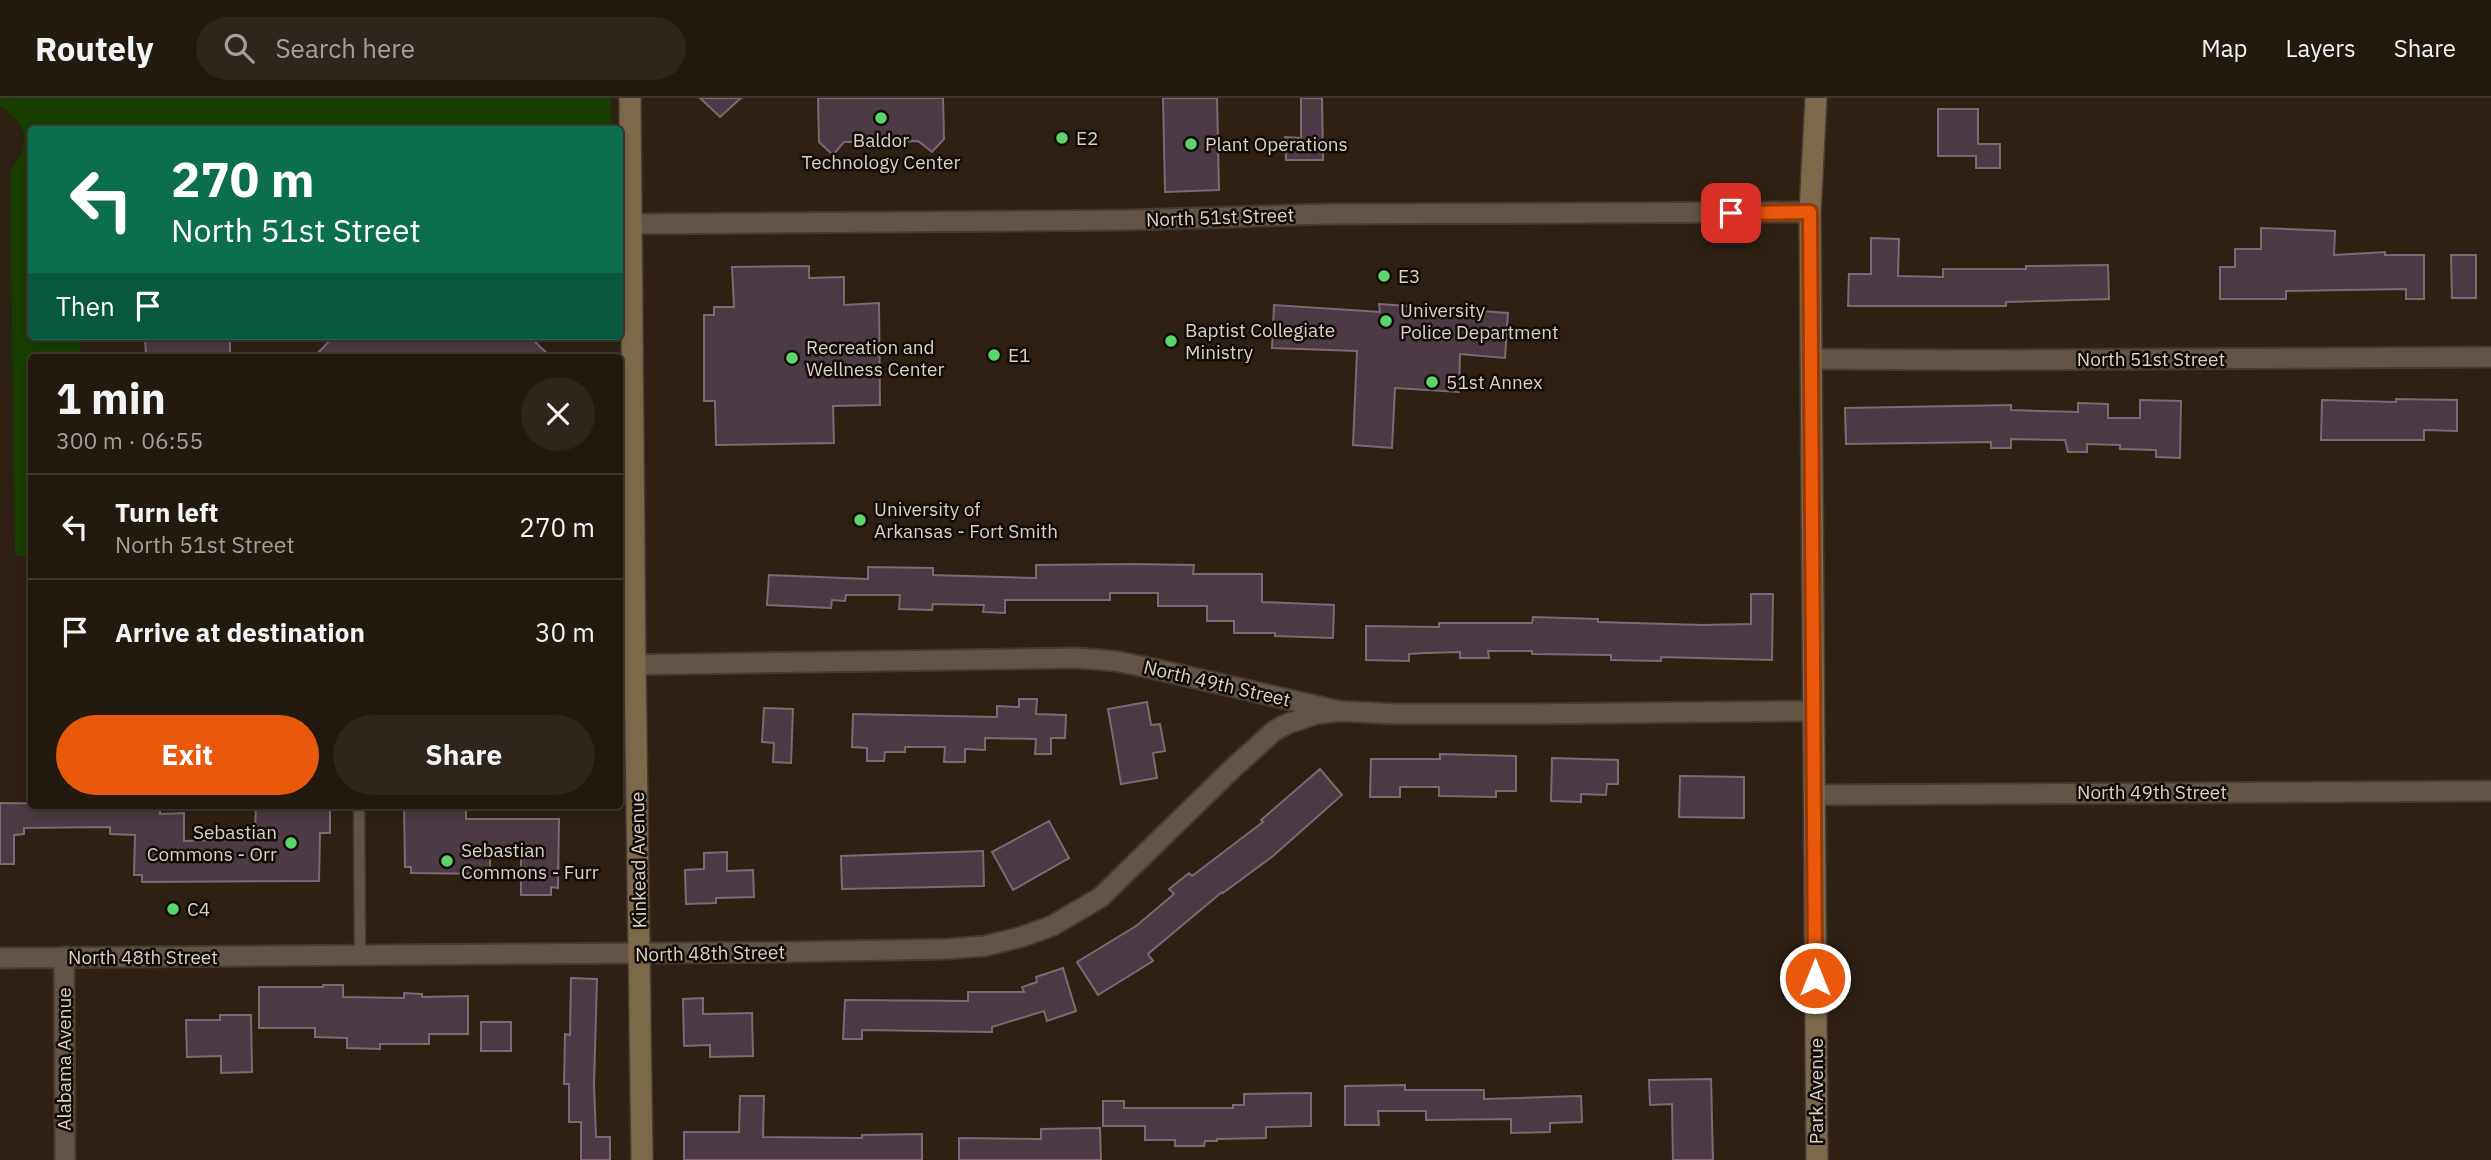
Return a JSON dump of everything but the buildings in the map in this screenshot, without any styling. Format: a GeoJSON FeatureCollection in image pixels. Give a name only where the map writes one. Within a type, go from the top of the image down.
{"type":"FeatureCollection","features":[{"type":"Feature","properties":{"kind":"street","name":"Kinkead Avenue"},"geometry":{"type":"LineString","coordinates":[[630,98],[627,665],[640,953],[642,1160]]}},
{"type":"Feature","properties":{"kind":"street","name":"Park Avenue"},"geometry":{"type":"LineString","coordinates":[[1816,98],[1810,212],[1817,1160]]}},
{"type":"Feature","properties":{"kind":"street","name":"North 51st Street"},"geometry":{"type":"LineString","coordinates":[[630,224],[1129,220],[1327,214],[1810,212]]}},
{"type":"Feature","properties":{"kind":"street","name":"North 51st Street"},"geometry":{"type":"LineString","coordinates":[[1811,359],[2491,356]]}},
{"type":"Feature","properties":{"kind":"street","name":"North 49th Street"},"geometry":{"type":"LineString","coordinates":[[627,665],[1076,658],[1115,661],[1339,710],[1439,714],[1813,711]]}},
{"type":"Feature","properties":{"kind":"street","name":"North 48th Street"},"geometry":{"type":"LineString","coordinates":[[0,958],[640,953],[947,949],[985,946],[1052,926],[1080,911],[1113,888],[1274,731],[1316,714],[1339,710]]}},
{"type":"Feature","properties":{"kind":"street","name":"North 49th Street"},"geometry":{"type":"LineString","coordinates":[[1814,795],[2491,791]]}},
{"type":"Feature","properties":{"kind":"street","name":"Alabama Avenue"},"geometry":{"type":"LineString","coordinates":[[64,957],[65,1160]]}},
{"type":"Feature","properties":{"kind":"lane"},"geometry":{"type":"LineString","coordinates":[[359,809],[360,956]]}},
{"type":"Feature","properties":{"kind":"green space"},"geometry":{"type":"Polygon","coordinates":[[[0,98],[611,98],[611,126],[28,126],[28,340],[80,340],[80,354],[28,354],[28,556],[15,556],[10,171],[22,152],[24,136],[17,121],[0,106],[0,98]]]}},
{"type":"Feature","properties":{"kind":"place","name":"Baldor Technology Center"},"geometry":{"type":"Point","coordinates":[881,118]}},
{"type":"Feature","properties":{"kind":"place","name":"E2"},"geometry":{"type":"Point","coordinates":[1062,138]}},
{"type":"Feature","properties":{"kind":"place","name":"Plant Operations"},"geometry":{"type":"Point","coordinates":[1191,144]}},
{"type":"Feature","properties":{"kind":"place","name":"E3"},"geometry":{"type":"Point","coordinates":[1384,276]}},
{"type":"Feature","properties":{"kind":"place","name":"University Police Department"},"geometry":{"type":"Point","coordinates":[1386,321]}},
{"type":"Feature","properties":{"kind":"place","name":"Baptist Collegiate Ministry"},"geometry":{"type":"Point","coordinates":[1171,341]}},
{"type":"Feature","properties":{"kind":"place","name":"E1"},"geometry":{"type":"Point","coordinates":[994,355]}},
{"type":"Feature","properties":{"kind":"place","name":"Recreation and Wellness Center"},"geometry":{"type":"Point","coordinates":[792,358]}},
{"type":"Feature","properties":{"kind":"place","name":"51st Annex"},"geometry":{"type":"Point","coordinates":[1432,382]}},
{"type":"Feature","properties":{"kind":"place","name":"University of Arkansas - Fort Smith"},"geometry":{"type":"Point","coordinates":[860,520]}},
{"type":"Feature","properties":{"kind":"place","name":"Sebastian Commons - Orr"},"geometry":{"type":"Point","coordinates":[291,843]}},
{"type":"Feature","properties":{"kind":"place","name":"Sebastian Commons - Furr"},"geometry":{"type":"Point","coordinates":[447,861]}},
{"type":"Feature","properties":{"kind":"place","name":"C4"},"geometry":{"type":"Point","coordinates":[173,909]}},
{"type":"Feature","properties":{"kind":"route"},"geometry":{"type":"LineString","coordinates":[[1731,213],[1810,212],[1815,978]]}}]}
